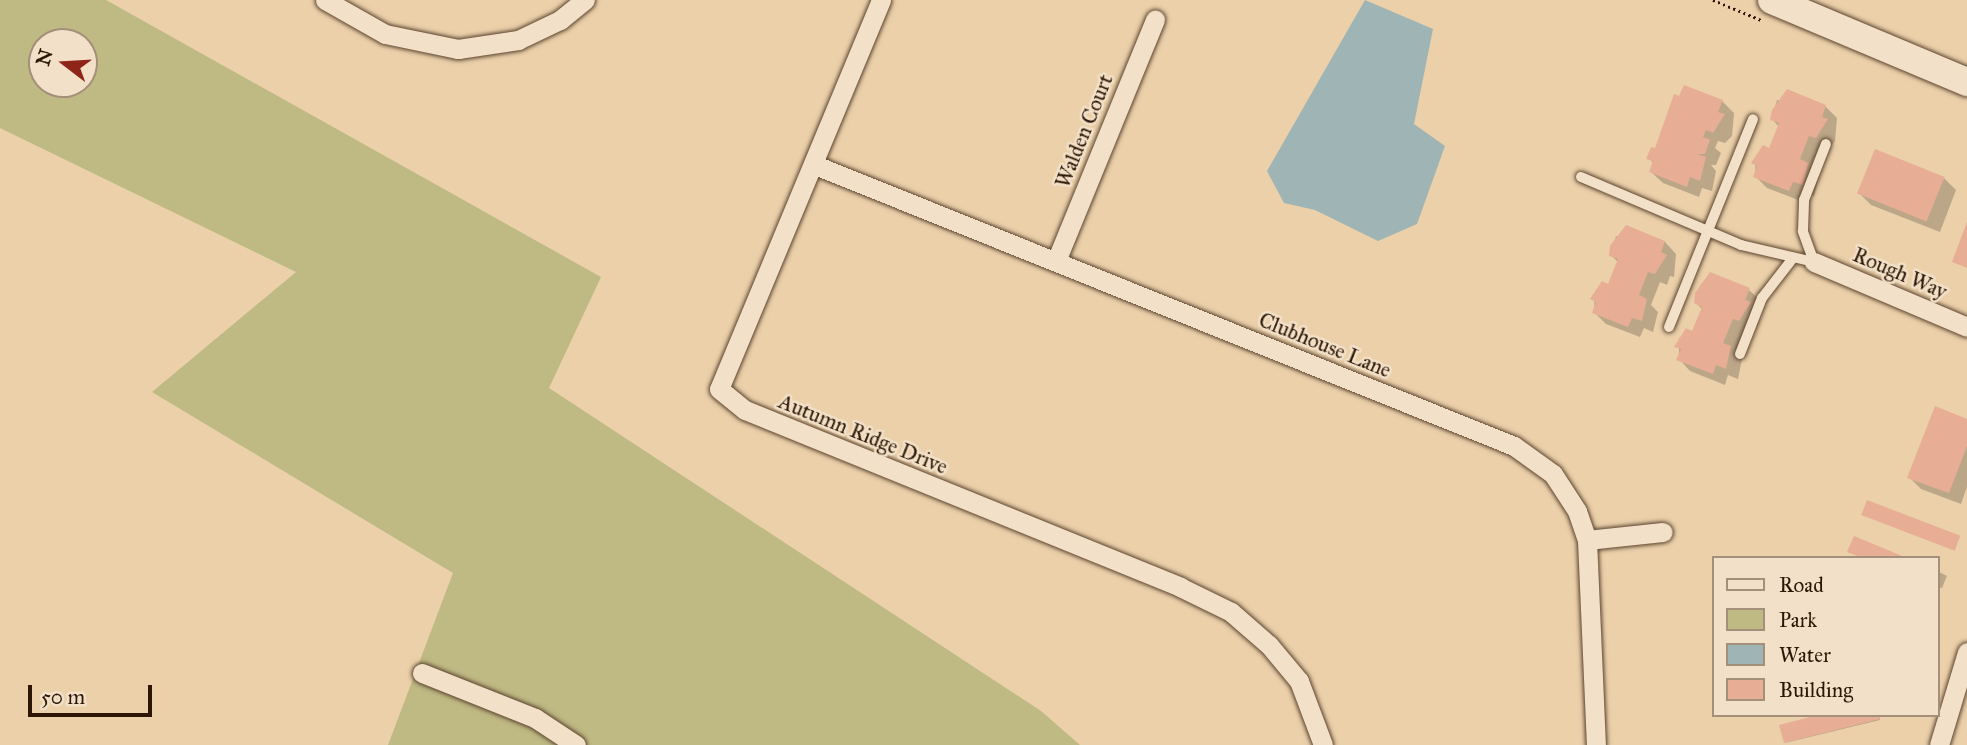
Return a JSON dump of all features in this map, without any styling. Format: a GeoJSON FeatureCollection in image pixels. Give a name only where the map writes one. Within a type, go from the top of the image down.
{"type":"FeatureCollection","features":[{"type":"Feature","properties":{"kind":"main road"},"geometry":{"type":"LineString","coordinates":[[1772,0],[1967,82]]}},
{"type":"Feature","properties":{"kind":"street"},"geometry":{"type":"LineString","coordinates":[[325,0],[385,34],[458,50],[518,40],[560,20],[585,0]]}},
{"type":"Feature","properties":{"kind":"street","name":"Autumn Ridge Drive"},"geometry":{"type":"LineString","coordinates":[[881,0],[815,165],[719,389],[745,410],[1180,587],[1231,612],[1269,645],[1299,681],[1323,745]]}},
{"type":"Feature","properties":{"kind":"street","name":"Walden Court"},"geometry":{"type":"LineString","coordinates":[[1056,261],[1154,20]]}},
{"type":"Feature","properties":{"kind":"street","name":"Clubhouse Lane"},"geometry":{"type":"LineString","coordinates":[[815,165],[1514,446],[1553,474],[1577,511],[1587,540],[1596,745]]}},
{"type":"Feature","properties":{"kind":"street","name":"Rough Way"},"geometry":{"type":"LineString","coordinates":[[1814,262],[1967,327]]}},
{"type":"Feature","properties":{"kind":"street"},"geometry":{"type":"LineString","coordinates":[[1587,540],[1663,531]]}},
{"type":"Feature","properties":{"kind":"street"},"geometry":{"type":"LineString","coordinates":[[1939,745],[1967,652]]}},
{"type":"Feature","properties":{"kind":"street"},"geometry":{"type":"LineString","coordinates":[[422,673],[535,718],[576,745]]}},
{"type":"Feature","properties":{"kind":"lane"},"geometry":{"type":"LineString","coordinates":[[1669,327],[1753,119]]}},
{"type":"Feature","properties":{"kind":"lane"},"geometry":{"type":"LineString","coordinates":[[1814,262],[1803,231],[1804,200],[1826,144]]}},
{"type":"Feature","properties":{"kind":"lane"},"geometry":{"type":"LineString","coordinates":[[1581,177],[1707,233],[1814,262]]}},
{"type":"Feature","properties":{"kind":"lane"},"geometry":{"type":"LineString","coordinates":[[1740,354],[1762,298],[1793,258]]}},
{"type":"Feature","properties":{"kind":"green space"},"geometry":{"type":"Polygon","coordinates":[[[0,0],[106,0],[601,277],[549,388],[1041,711],[1080,745],[388,745],[453,573],[152,392],[296,272],[0,128],[0,0]]]}},
{"type":"Feature","properties":{"kind":"water"},"geometry":{"type":"Polygon","coordinates":[[[1365,0],[1433,29],[1414,124],[1445,146],[1417,224],[1378,241],[1315,210],[1284,203],[1267,171],[1365,0]]]}},
{"type":"Feature","properties":{"kind":"building"},"geometry":{"type":"Polygon","coordinates":[[[1684,85],[1723,100],[1718,112],[1725,114],[1713,133],[1706,130],[1703,137],[1710,140],[1705,154],[1697,154],[1706,157],[1700,181],[1690,177],[1687,187],[1649,172],[1653,161],[1646,159],[1651,147],[1655,148],[1674,94],[1679,96],[1684,85]]]}},
{"type":"Feature","properties":{"kind":"building"},"geometry":{"type":"Polygon","coordinates":[[[1787,89],[1826,105],[1822,117],[1828,119],[1816,138],[1809,136],[1800,159],[1808,163],[1803,185],[1793,182],[1789,191],[1753,177],[1757,166],[1751,163],[1763,145],[1769,148],[1779,123],[1770,120],[1772,110],[1787,89]]]}},
{"type":"Feature","properties":{"kind":"building"},"geometry":{"type":"Polygon","coordinates":[[[1875,149],[1945,177],[1927,222],[1857,194],[1875,149]]]}},
{"type":"Feature","properties":{"kind":"building"},"geometry":{"type":"Polygon","coordinates":[[[1967,222],[1967,268],[1952,262],[1967,222]]]}},
{"type":"Feature","properties":{"kind":"building"},"geometry":{"type":"Polygon","coordinates":[[[1626,225],[1665,241],[1661,252],[1667,255],[1655,274],[1648,272],[1639,295],[1647,299],[1642,321],[1632,318],[1628,327],[1592,313],[1596,302],[1590,299],[1602,281],[1608,284],[1618,259],[1609,256],[1610,246],[1626,225]]]}},
{"type":"Feature","properties":{"kind":"building"},"geometry":{"type":"Polygon","coordinates":[[[1710,272],[1750,288],[1745,300],[1751,302],[1739,321],[1733,319],[1723,343],[1731,346],[1726,369],[1716,365],[1713,374],[1676,360],[1681,349],[1674,347],[1686,328],[1692,331],[1702,307],[1694,303],[1695,293],[1710,272]]]}},
{"type":"Feature","properties":{"kind":"building"},"geometry":{"type":"Polygon","coordinates":[[[1935,406],[1967,419],[1967,446],[1949,493],[1907,478],[1935,406]]]}},
{"type":"Feature","properties":{"kind":"building"},"geometry":{"type":"Polygon","coordinates":[[[1867,500],[1960,536],[1955,551],[1861,515],[1867,500]]]}},
{"type":"Feature","properties":{"kind":"building"},"geometry":{"type":"Polygon","coordinates":[[[1854,536],[1902,556],[1858,556],[1847,552],[1854,536]]]}},
{"type":"Feature","properties":{"kind":"building"},"geometry":{"type":"Polygon","coordinates":[[[1810,717],[1880,719],[1784,743],[1779,725],[1810,717]]]}}]}
